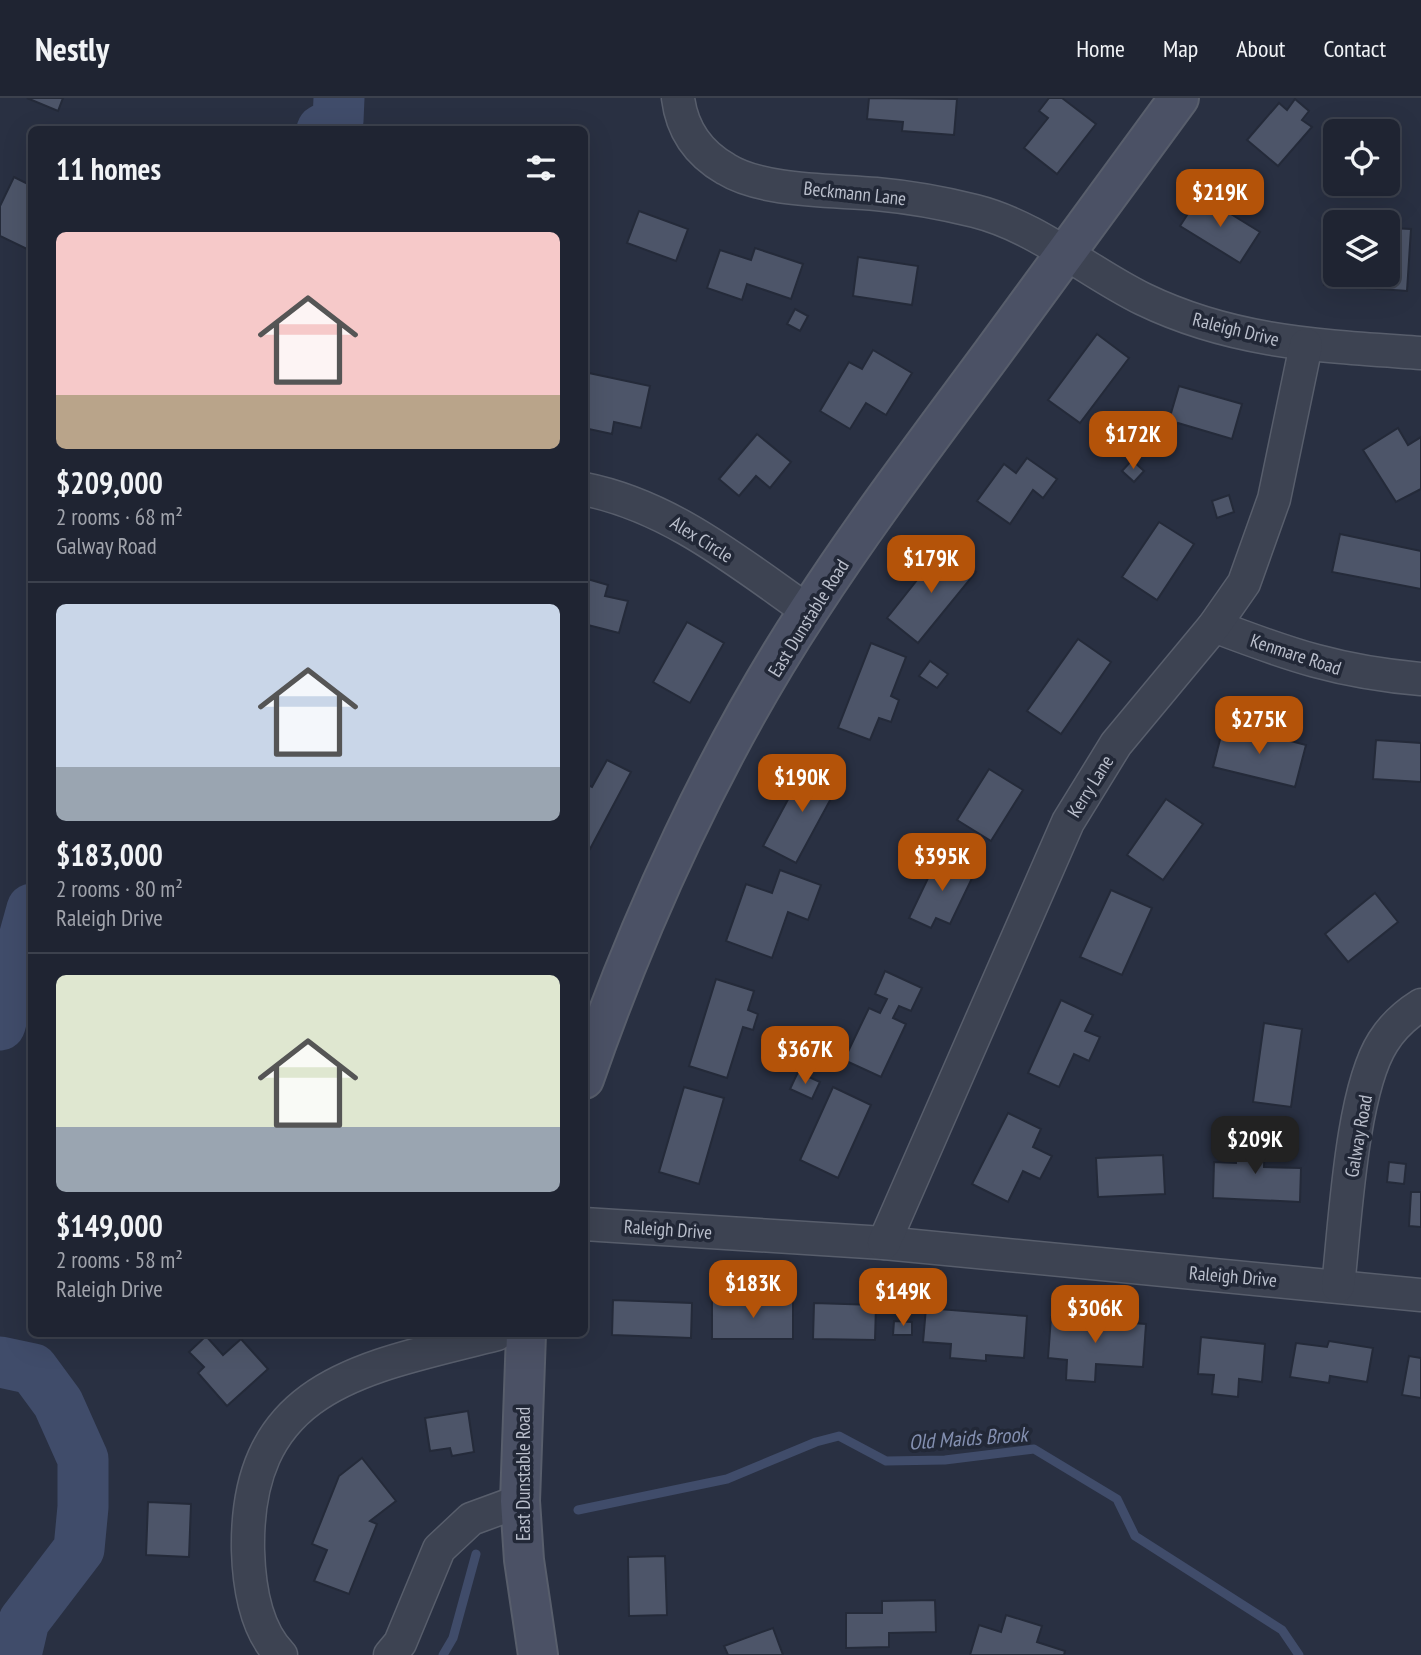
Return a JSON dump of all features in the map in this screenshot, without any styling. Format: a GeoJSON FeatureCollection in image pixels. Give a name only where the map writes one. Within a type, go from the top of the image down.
{"type":"FeatureCollection","features":[{"type":"Feature","properties":{"kind":"street","name":"Beckmann Lane"},"geometry":{"type":"LineString","coordinates":[[678,98],[680,114],[690,137],[706,155],[727,171],[785,186],[880,194],[966,209],[1010,223],[1066,253]]}},
{"type":"Feature","properties":{"kind":"street","name":"East Dunstable Road"},"geometry":{"type":"LineString","coordinates":[[588,1068],[610,1005],[657,895],[709,786],[808,611],[914,460],[1179,98]]}},
{"type":"Feature","properties":{"kind":"street","name":"Raleigh Drive"},"geometry":{"type":"LineString","coordinates":[[1066,253],[1141,298],[1180,315],[1258,338],[1306,345],[1421,353]]}},
{"type":"Feature","properties":{"kind":"street","name":"Kerry Lane"},"geometry":{"type":"LineString","coordinates":[[884,1243],[1068,822],[1116,744],[1214,626],[1244,583],[1261,543],[1286,452],[1306,345]]}},
{"type":"Feature","properties":{"kind":"street","name":"Alex Circle"},"geometry":{"type":"LineString","coordinates":[[588,490],[638,503],[669,518],[808,611]]}},
{"type":"Feature","properties":{"kind":"street","name":"Kenmare Road"},"geometry":{"type":"LineString","coordinates":[[1214,626],[1299,659],[1337,669],[1421,679]]}},
{"type":"Feature","properties":{"kind":"street","name":"Galway Road"},"geometry":{"type":"LineString","coordinates":[[1338,1286],[1354,1142],[1369,1075],[1381,1044],[1401,1018],[1421,1005]]}},
{"type":"Feature","properties":{"kind":"street","name":"Raleigh Drive"},"geometry":{"type":"LineString","coordinates":[[588,1224],[884,1243],[1421,1295]]}},
{"type":"Feature","properties":{"kind":"street"},"geometry":{"type":"LineString","coordinates":[[281,1655],[270,1644],[261,1624],[248,1559],[251,1496],[262,1458],[276,1434],[298,1409],[329,1387],[363,1369],[486,1337]]}},
{"type":"Feature","properties":{"kind":"street","name":"East Dunstable Road"},"geometry":{"type":"LineString","coordinates":[[526,1337],[520,1501],[524,1560],[538,1655]]}},
{"type":"Feature","properties":{"kind":"street"},"geometry":{"type":"LineString","coordinates":[[390,1655],[400,1643],[439,1549],[471,1519],[520,1501]]}},
{"type":"Feature","properties":{"kind":"building"},"geometry":{"type":"Polygon","coordinates":[[[27,98],[63,98],[58,111],[27,98]]]}},
{"type":"Feature","properties":{"kind":"building"},"geometry":{"type":"Polygon","coordinates":[[[869,98],[957,99],[954,135],[902,131],[903,122],[867,119],[869,98]]]}},
{"type":"Feature","properties":{"kind":"building"},"geometry":{"type":"Polygon","coordinates":[[[1049,98],[1062,98],[1096,124],[1057,174],[1024,148],[1048,118],[1039,111],[1049,98]]]}},
{"type":"Feature","properties":{"kind":"building"},"geometry":{"type":"Polygon","coordinates":[[[1295,99],[1309,111],[1302,120],[1312,127],[1278,166],[1247,140],[1279,103],[1287,110],[1295,99]]]}},
{"type":"Feature","properties":{"kind":"building"},"geometry":{"type":"Polygon","coordinates":[[[14,177],[28,184],[28,250],[0,236],[0,206],[14,177]]]}},
{"type":"Feature","properties":{"kind":"building"},"geometry":{"type":"Polygon","coordinates":[[[1200,195],[1260,232],[1240,263],[1180,226],[1200,195]]]}},
{"type":"Feature","properties":{"kind":"building"},"geometry":{"type":"Polygon","coordinates":[[[639,211],[688,229],[676,261],[627,243],[639,211]]]}},
{"type":"Feature","properties":{"kind":"building"},"geometry":{"type":"Polygon","coordinates":[[[1400,228],[1411,229],[1407,291],[1352,287],[1400,287],[1400,228]]]}},
{"type":"Feature","properties":{"kind":"building"},"geometry":{"type":"Polygon","coordinates":[[[755,248],[803,264],[791,299],[747,284],[742,300],[707,288],[720,250],[751,260],[755,248]]]}},
{"type":"Feature","properties":{"kind":"building"},"geometry":{"type":"Polygon","coordinates":[[[858,257],[918,266],[912,305],[853,296],[858,257]]]}},
{"type":"Feature","properties":{"kind":"building"},"geometry":{"type":"Polygon","coordinates":[[[795,309],[808,316],[800,331],[787,324],[795,309]]]}},
{"type":"Feature","properties":{"kind":"building"},"geometry":{"type":"Polygon","coordinates":[[[1097,334],[1129,358],[1080,423],[1048,400],[1097,334]]]}},
{"type":"Feature","properties":{"kind":"building"},"geometry":{"type":"Polygon","coordinates":[[[873,350],[912,373],[886,415],[866,403],[850,429],[820,411],[849,362],[862,369],[873,350]]]}},
{"type":"Feature","properties":{"kind":"building"},"geometry":{"type":"Polygon","coordinates":[[[588,373],[650,386],[641,428],[614,422],[612,434],[588,429],[588,373]]]}},
{"type":"Feature","properties":{"kind":"building"},"geometry":{"type":"Polygon","coordinates":[[[1179,386],[1242,404],[1232,439],[1178,423],[1173,438],[1153,433],[1158,416],[1169,420],[1179,386]]]}},
{"type":"Feature","properties":{"kind":"building"},"geometry":{"type":"Polygon","coordinates":[[[1398,428],[1408,445],[1421,437],[1421,489],[1396,502],[1363,450],[1398,428]]]}},
{"type":"Feature","properties":{"kind":"building"},"geometry":{"type":"Polygon","coordinates":[[[757,434],[791,462],[770,488],[756,476],[739,496],[719,479],[757,434]]]}},
{"type":"Feature","properties":{"kind":"building"},"geometry":{"type":"Polygon","coordinates":[[[1027,458],[1057,479],[1043,498],[1033,490],[1010,524],[977,501],[1004,464],[1016,473],[1027,458]]]}},
{"type":"Feature","properties":{"kind":"building"},"geometry":{"type":"Polygon","coordinates":[[[1132,460],[1144,471],[1134,482],[1122,471],[1132,460]]]}},
{"type":"Feature","properties":{"kind":"building"},"geometry":{"type":"Polygon","coordinates":[[[1229,495],[1234,512],[1217,518],[1212,501],[1229,495]]]}},
{"type":"Feature","properties":{"kind":"building"},"geometry":{"type":"Polygon","coordinates":[[[1159,522],[1194,544],[1157,600],[1122,577],[1159,522]]]}},
{"type":"Feature","properties":{"kind":"building"},"geometry":{"type":"Polygon","coordinates":[[[1340,534],[1421,551],[1421,589],[1332,572],[1340,534]]]}},
{"type":"Feature","properties":{"kind":"building"},"geometry":{"type":"Polygon","coordinates":[[[944,546],[976,572],[918,643],[887,618],[944,546]]]}},
{"type":"Feature","properties":{"kind":"building"},"geometry":{"type":"Polygon","coordinates":[[[588,579],[608,585],[605,596],[628,601],[619,633],[588,625],[588,579]]]}},
{"type":"Feature","properties":{"kind":"building"},"geometry":{"type":"Polygon","coordinates":[[[687,622],[724,643],[690,703],[653,682],[687,622]]]}},
{"type":"Feature","properties":{"kind":"building"},"geometry":{"type":"Polygon","coordinates":[[[1078,639],[1111,662],[1061,734],[1027,711],[1078,639]]]}},
{"type":"Feature","properties":{"kind":"building"},"geometry":{"type":"Polygon","coordinates":[[[871,643],[906,657],[891,696],[899,700],[891,722],[879,718],[870,740],[838,728],[871,643]]]}},
{"type":"Feature","properties":{"kind":"building"},"geometry":{"type":"Polygon","coordinates":[[[930,661],[948,674],[937,688],[919,676],[930,661]]]}},
{"type":"Feature","properties":{"kind":"building"},"geometry":{"type":"Polygon","coordinates":[[[1224,724],[1306,745],[1295,787],[1213,767],[1224,724]]]}},
{"type":"Feature","properties":{"kind":"building"},"geometry":{"type":"Polygon","coordinates":[[[1376,740],[1421,743],[1421,782],[1373,779],[1376,740]]]}},
{"type":"Feature","properties":{"kind":"building"},"geometry":{"type":"Polygon","coordinates":[[[607,760],[631,772],[590,849],[588,785],[592,787],[607,760]]]}},
{"type":"Feature","properties":{"kind":"building"},"geometry":{"type":"Polygon","coordinates":[[[807,764],[840,782],[796,863],[763,846],[807,764]]]}},
{"type":"Feature","properties":{"kind":"building"},"geometry":{"type":"Polygon","coordinates":[[[989,769],[1023,790],[991,841],[957,820],[989,769]]]}},
{"type":"Feature","properties":{"kind":"building"},"geometry":{"type":"Polygon","coordinates":[[[1166,799],[1203,824],[1163,880],[1127,855],[1166,799]]]}},
{"type":"Feature","properties":{"kind":"building"},"geometry":{"type":"Polygon","coordinates":[[[939,855],[975,872],[950,924],[936,918],[931,928],[909,918],[939,855]]]}},
{"type":"Feature","properties":{"kind":"building"},"geometry":{"type":"Polygon","coordinates":[[[780,870],[821,885],[808,920],[788,912],[772,958],[726,941],[746,884],[772,893],[780,870]]]}},
{"type":"Feature","properties":{"kind":"building"},"geometry":{"type":"Polygon","coordinates":[[[1111,890],[1152,908],[1122,975],[1080,957],[1111,890]]]}},
{"type":"Feature","properties":{"kind":"building"},"geometry":{"type":"Polygon","coordinates":[[[1375,893],[1398,922],[1348,962],[1325,934],[1375,893]]]}},
{"type":"Feature","properties":{"kind":"building"},"geometry":{"type":"Polygon","coordinates":[[[885,971],[922,988],[911,1011],[899,1006],[893,1018],[906,1024],[881,1077],[844,1060],[869,1008],[880,1013],[887,999],[875,994],[885,971]]]}},
{"type":"Feature","properties":{"kind":"building"},"geometry":{"type":"Polygon","coordinates":[[[716,979],[754,991],[748,1010],[758,1014],[753,1030],[743,1027],[727,1078],[689,1066],[716,979]]]}},
{"type":"Feature","properties":{"kind":"building"},"geometry":{"type":"Polygon","coordinates":[[[1061,1000],[1093,1015],[1085,1031],[1100,1037],[1089,1061],[1074,1054],[1059,1087],[1028,1073],[1061,1000]]]}},
{"type":"Feature","properties":{"kind":"building"},"geometry":{"type":"Polygon","coordinates":[[[1264,1023],[1302,1029],[1291,1107],[1253,1102],[1264,1023]]]}},
{"type":"Feature","properties":{"kind":"building"},"geometry":{"type":"Polygon","coordinates":[[[798,1072],[820,1082],[812,1099],[790,1089],[798,1072]]]}},
{"type":"Feature","properties":{"kind":"building"},"geometry":{"type":"Polygon","coordinates":[[[684,1087],[724,1098],[699,1184],[659,1172],[684,1087]]]}},
{"type":"Feature","properties":{"kind":"building"},"geometry":{"type":"Polygon","coordinates":[[[833,1087],[871,1105],[838,1178],[800,1160],[833,1087]]]}},
{"type":"Feature","properties":{"kind":"building"},"geometry":{"type":"Polygon","coordinates":[[[1008,1113],[1041,1129],[1033,1147],[1052,1156],[1040,1179],[1023,1171],[1008,1202],[972,1184],[1008,1113]]]}},
{"type":"Feature","properties":{"kind":"building"},"geometry":{"type":"Polygon","coordinates":[[[1237,1136],[1265,1137],[1264,1167],[1301,1168],[1300,1202],[1213,1198],[1214,1162],[1236,1163],[1237,1136]]]}},
{"type":"Feature","properties":{"kind":"building"},"geometry":{"type":"Polygon","coordinates":[[[1163,1155],[1165,1194],[1098,1197],[1096,1158],[1163,1155]]]}},
{"type":"Feature","properties":{"kind":"building"},"geometry":{"type":"Polygon","coordinates":[[[1389,1162],[1406,1164],[1404,1184],[1387,1182],[1389,1162]]]}},
{"type":"Feature","properties":{"kind":"building"},"geometry":{"type":"Polygon","coordinates":[[[1411,1192],[1421,1192],[1421,1227],[1409,1226],[1411,1192]]]}},
{"type":"Feature","properties":{"kind":"building"},"geometry":{"type":"Polygon","coordinates":[[[613,1300],[692,1303],[691,1338],[612,1335],[613,1300]]]}},
{"type":"Feature","properties":{"kind":"building"},"geometry":{"type":"Polygon","coordinates":[[[712,1301],[793,1301],[793,1339],[712,1339],[712,1301]]]}},
{"type":"Feature","properties":{"kind":"building"},"geometry":{"type":"Polygon","coordinates":[[[814,1303],[876,1305],[875,1340],[813,1339],[814,1303]]]}},
{"type":"Feature","properties":{"kind":"building"},"geometry":{"type":"Polygon","coordinates":[[[926,1308],[1027,1316],[1024,1358],[986,1355],[986,1361],[950,1358],[951,1344],[923,1342],[926,1308]]]}},
{"type":"Feature","properties":{"kind":"building"},"geometry":{"type":"Polygon","coordinates":[[[1051,1317],[1146,1324],[1143,1367],[1096,1364],[1095,1382],[1066,1380],[1067,1360],[1048,1358],[1051,1317]]]}},
{"type":"Feature","properties":{"kind":"building"},"geometry":{"type":"Polygon","coordinates":[[[894,1321],[912,1322],[912,1335],[893,1335],[894,1321]]]}},
{"type":"Feature","properties":{"kind":"building"},"geometry":{"type":"Polygon","coordinates":[[[207,1337],[223,1355],[241,1339],[268,1369],[227,1406],[198,1373],[204,1367],[189,1352],[207,1337]]]}},
{"type":"Feature","properties":{"kind":"building"},"geometry":{"type":"Polygon","coordinates":[[[1201,1337],[1265,1344],[1262,1382],[1239,1379],[1238,1397],[1212,1394],[1214,1375],[1198,1374],[1201,1337]]]}},
{"type":"Feature","properties":{"kind":"building"},"geometry":{"type":"Polygon","coordinates":[[[1329,1341],[1373,1348],[1367,1382],[1330,1376],[1329,1383],[1290,1377],[1296,1343],[1327,1347],[1329,1341]]]}},
{"type":"Feature","properties":{"kind":"building"},"geometry":{"type":"Polygon","coordinates":[[[1409,1356],[1421,1358],[1421,1398],[1402,1395],[1409,1356]]]}},
{"type":"Feature","properties":{"kind":"building"},"geometry":{"type":"Polygon","coordinates":[[[468,1411],[474,1452],[452,1456],[450,1448],[430,1451],[425,1418],[468,1411]]]}},
{"type":"Feature","properties":{"kind":"building"},"geometry":{"type":"Polygon","coordinates":[[[362,1458],[396,1501],[370,1521],[377,1524],[349,1594],[314,1581],[327,1550],[312,1544],[339,1476],[362,1458]]]}},
{"type":"Feature","properties":{"kind":"building"},"geometry":{"type":"Polygon","coordinates":[[[148,1502],[191,1504],[189,1557],[146,1555],[148,1502]]]}},
{"type":"Feature","properties":{"kind":"building"},"geometry":{"type":"Polygon","coordinates":[[[665,1556],[667,1615],[629,1616],[628,1557],[665,1556]]]}},
{"type":"Feature","properties":{"kind":"building"},"geometry":{"type":"Polygon","coordinates":[[[935,1600],[936,1632],[889,1633],[889,1647],[846,1648],[846,1613],[882,1613],[882,1601],[935,1600]]]}},
{"type":"Feature","properties":{"kind":"building"},"geometry":{"type":"Polygon","coordinates":[[[1006,1615],[1042,1626],[1037,1642],[1065,1651],[1064,1655],[970,1655],[979,1625],[1001,1632],[1006,1615]]]}},
{"type":"Feature","properties":{"kind":"building"},"geometry":{"type":"Polygon","coordinates":[[[773,1628],[783,1655],[728,1655],[724,1646],[773,1628]]]}},
{"type":"Feature","properties":{"kind":"waterway"},"geometry":{"type":"LineString","coordinates":[[329,126],[338,121],[339,98]]}},
{"type":"Feature","properties":{"kind":"waterway"},"geometry":{"type":"LineString","coordinates":[[0,1025],[28,924]]}},
{"type":"Feature","properties":{"kind":"waterway"},"geometry":{"type":"LineString","coordinates":[[0,1362],[33,1369],[58,1403],[83,1459],[83,1507],[79,1549],[24,1621],[16,1655]]}},
{"type":"Feature","properties":{"kind":"waterway","name":"Old Maids Brook"},"geometry":{"type":"LineString","coordinates":[[578,1510],[727,1479],[816,1442],[839,1436],[886,1461],[945,1460],[1034,1449],[1117,1499],[1135,1536],[1282,1630],[1299,1655]]}},
{"type":"Feature","properties":{"kind":"waterway","name":"Old Maids Brook"},"geometry":{"type":"LineString","coordinates":[[443,1655],[453,1638],[476,1554]]}}]}
